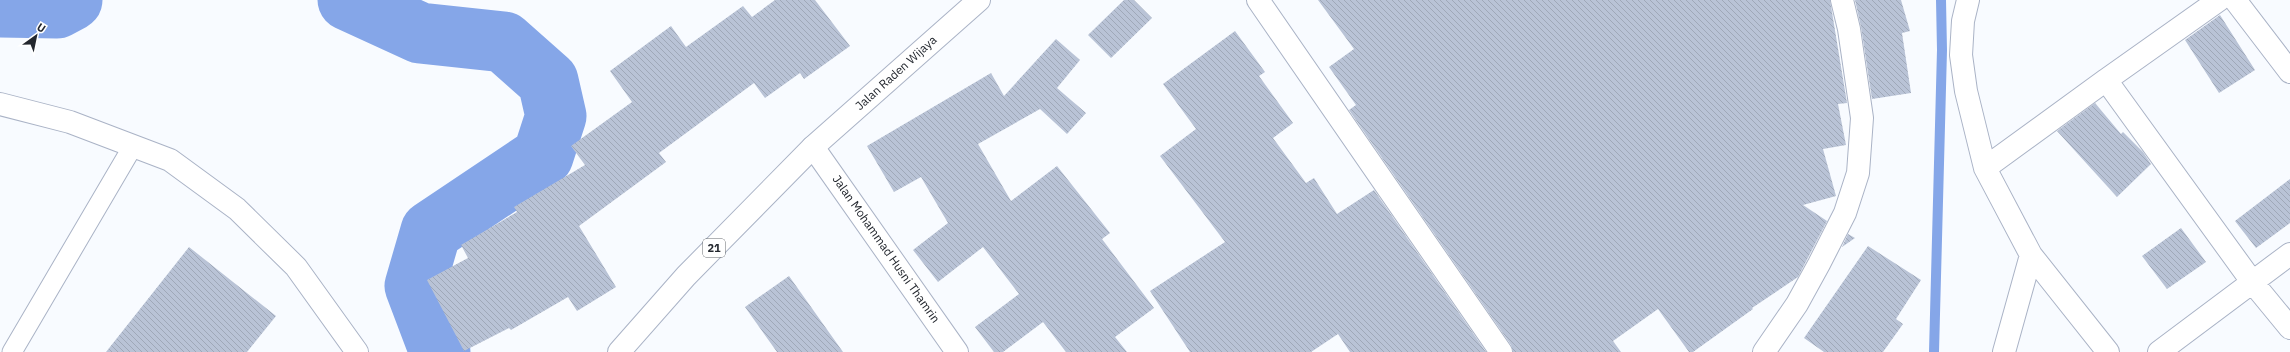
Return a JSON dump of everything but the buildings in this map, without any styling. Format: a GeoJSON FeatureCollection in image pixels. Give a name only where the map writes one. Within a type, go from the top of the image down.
{"type":"FeatureCollection","features":[{"type":"Feature","properties":{"kind":"main road","name":"Jalan Raden Wijaya"},"geometry":{"type":"LineString","coordinates":[[813,147],[979,0]]}},
{"type":"Feature","properties":{"kind":"main road"},"geometry":{"type":"LineString","coordinates":[[1258,0],[1501,352]]}},
{"type":"Feature","properties":{"kind":"main road"},"geometry":{"type":"LineString","coordinates":[[1764,352],[1797,304],[1819,264],[1845,213],[1858,173],[1862,118],[1849,29],[1842,0]]}},
{"type":"Feature","properties":{"kind":"main road"},"geometry":{"type":"LineString","coordinates":[[1968,0],[1963,22],[1961,55],[1966,91],[1985,168],[2031,255],[2108,352]]}},
{"type":"Feature","properties":{"kind":"main road"},"geometry":{"type":"LineString","coordinates":[[1985,168],[2219,0]]}},
{"type":"Feature","properties":{"kind":"main road"},"geometry":{"type":"LineString","coordinates":[[2235,0],[2290,72]]}},
{"type":"Feature","properties":{"kind":"main road"},"geometry":{"type":"LineString","coordinates":[[2106,80],[2253,283],[2290,328]]}},
{"type":"Feature","properties":{"kind":"main road"},"geometry":{"type":"LineString","coordinates":[[0,104],[70,122],[170,160],[237,209],[296,267],[357,352]]}},
{"type":"Feature","properties":{"kind":"main road","name":"21"},"geometry":{"type":"LineString","coordinates":[[619,352],[686,276],[813,147]]}},
{"type":"Feature","properties":{"kind":"main road","name":"Jalan Mohammad Husni Thamrin"},"geometry":{"type":"LineString","coordinates":[[813,147],[882,242],[957,352]]}},
{"type":"Feature","properties":{"kind":"main road"},"geometry":{"type":"LineString","coordinates":[[2159,352],[2290,254]]}},
{"type":"Feature","properties":{"kind":"main road"},"geometry":{"type":"LineString","coordinates":[[2004,352],[2031,255]]}},
{"type":"Feature","properties":{"kind":"lane"},"geometry":{"type":"LineString","coordinates":[[12,352],[133,146]]}},
{"type":"Feature","properties":{"kind":"waterway"},"geometry":{"type":"LineString","coordinates":[[0,7],[57,8],[72,0]]}},
{"type":"Feature","properties":{"kind":"waterway"},"geometry":{"type":"LineString","coordinates":[[348,0],[420,33],[504,42],[548,81],[556,116],[543,156],[431,231],[415,286],[440,352]]}},
{"type":"Feature","properties":{"kind":"waterway"},"geometry":{"type":"LineString","coordinates":[[1934,352],[1942,50],[1941,0]]}}]}
